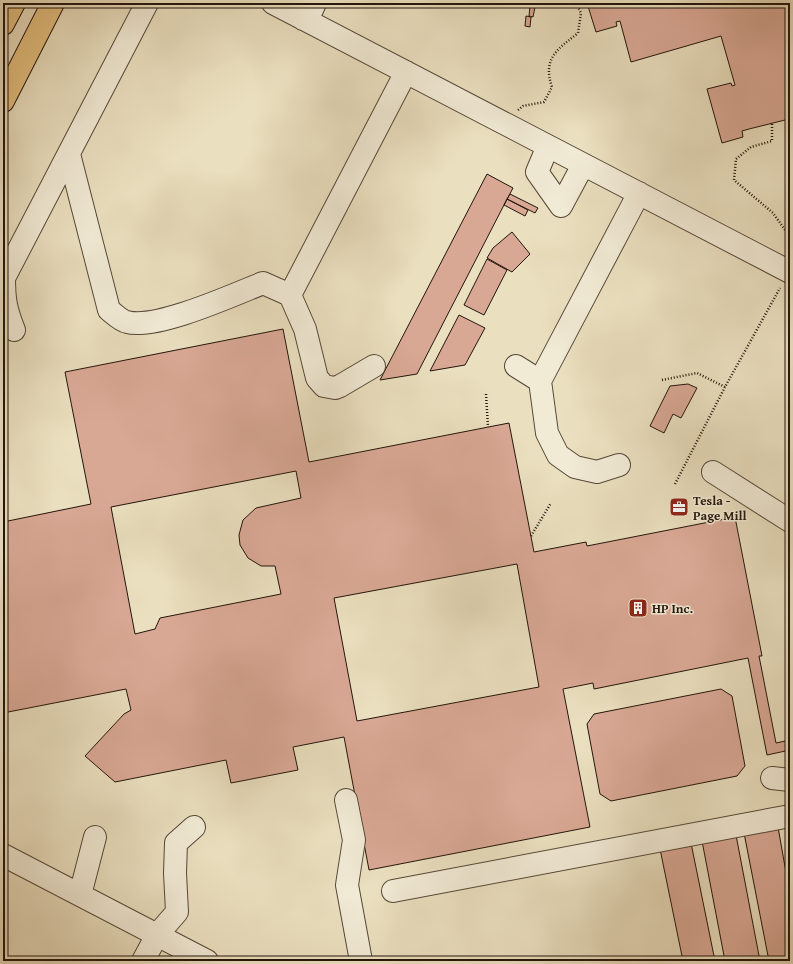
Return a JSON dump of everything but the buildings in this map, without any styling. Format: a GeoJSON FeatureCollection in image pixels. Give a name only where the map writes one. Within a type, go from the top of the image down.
{"type":"FeatureCollection","features":[{"type":"Feature","properties":{"kind":"main road"},"geometry":{"type":"LineString","coordinates":[[3,24],[14,3]]}},
{"type":"Feature","properties":{"kind":"main road"},"geometry":{"type":"LineString","coordinates":[[3,101],[53,3]]}},
{"type":"Feature","properties":{"kind":"lane"},"geometry":{"type":"LineString","coordinates":[[14,330],[6,311],[3,279],[147,3]]}},
{"type":"Feature","properties":{"kind":"lane"},"geometry":{"type":"LineString","coordinates":[[293,8],[406,72],[639,194],[786,278]]}},
{"type":"Feature","properties":{"kind":"lane"},"geometry":{"type":"LineString","coordinates":[[290,295],[406,72]]}},
{"type":"Feature","properties":{"kind":"lane"},"geometry":{"type":"LineString","coordinates":[[548,146],[537,172],[561,206],[583,165]]}},
{"type":"Feature","properties":{"kind":"lane"},"geometry":{"type":"LineString","coordinates":[[69,154],[109,310],[126,322],[147,324],[205,306],[262,283],[290,295],[305,330],[317,378],[324,386],[330,388],[340,386],[374,366]]}},
{"type":"Feature","properties":{"kind":"lane"},"geometry":{"type":"LineString","coordinates":[[619,464],[597,472],[575,467],[558,455],[547,433],[540,381],[639,194]]}},
{"type":"Feature","properties":{"kind":"lane"},"geometry":{"type":"LineString","coordinates":[[516,366],[540,381]]}},
{"type":"Feature","properties":{"kind":"lane"},"geometry":{"type":"LineString","coordinates":[[713,472],[790,522]]}},
{"type":"Feature","properties":{"kind":"lane"},"geometry":{"type":"LineString","coordinates":[[346,800],[354,840],[347,884],[361,961]]}},
{"type":"Feature","properties":{"kind":"lane"},"geometry":{"type":"LineString","coordinates":[[393,891],[790,816]]}},
{"type":"Feature","properties":{"kind":"lane"},"geometry":{"type":"LineString","coordinates":[[143,961],[157,935],[177,912],[175,872],[176,842],[194,827]]}},
{"type":"Feature","properties":{"kind":"lane"},"geometry":{"type":"LineString","coordinates":[[80,895],[95,837]]}},
{"type":"Feature","properties":{"kind":"lane"},"geometry":{"type":"LineString","coordinates":[[3,855],[207,961]]}},
{"type":"Feature","properties":{"kind":"path"},"geometry":{"type":"LineString","coordinates":[[514,115],[523,106],[544,102],[552,87],[548,74],[549,63],[560,48],[578,33],[581,13],[576,3]]}},
{"type":"Feature","properties":{"kind":"path"},"geometry":{"type":"LineString","coordinates":[[772,124],[772,141],[751,147],[736,158],[734,180],[773,213],[790,237]]}},
{"type":"Feature","properties":{"kind":"path"},"geometry":{"type":"LineString","coordinates":[[675,484],[725,387],[786,278]]}},
{"type":"Feature","properties":{"kind":"path"},"geometry":{"type":"LineString","coordinates":[[662,380],[697,373],[725,387]]}},
{"type":"Feature","properties":{"kind":"path"},"geometry":{"type":"LineString","coordinates":[[486,394],[488,427]]}},
{"type":"Feature","properties":{"kind":"path"},"geometry":{"type":"LineString","coordinates":[[531,536],[551,503]]}},
{"type":"Feature","properties":{"kind":"place","name":"Tesla - Page Mill"},"geometry":{"type":"Point","coordinates":[679,507]}},
{"type":"Feature","properties":{"kind":"place","name":"HP Inc."},"geometry":{"type":"Point","coordinates":[638,608]}}]}
